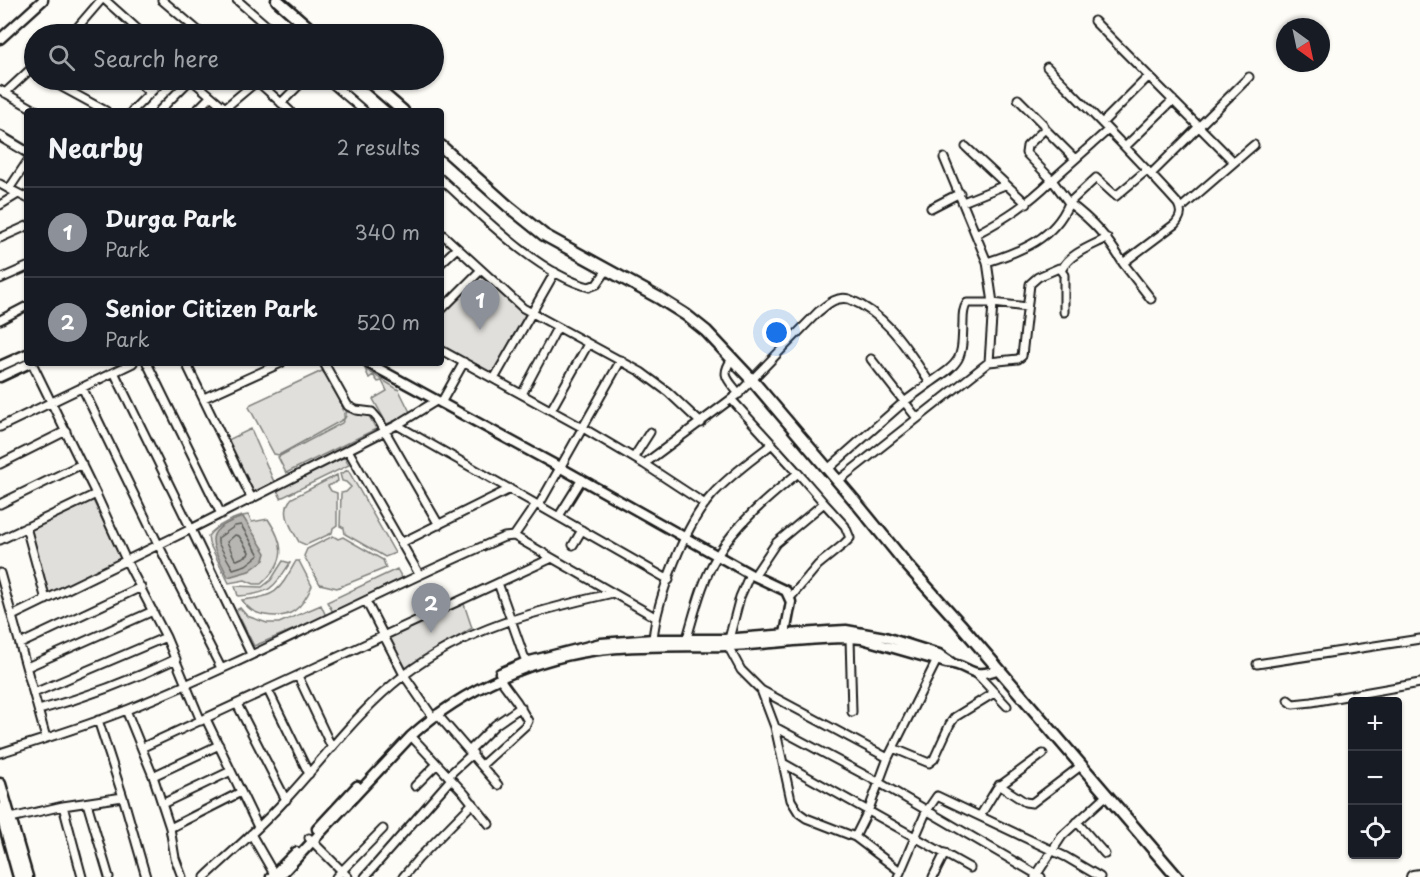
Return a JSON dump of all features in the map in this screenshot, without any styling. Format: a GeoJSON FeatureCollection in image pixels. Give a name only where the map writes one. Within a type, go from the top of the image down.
{"type":"FeatureCollection","features":[{"type":"Feature","properties":{"kind":"highway"},"geometry":{"type":"LineString","coordinates":[[1413,877],[1420,876]]}},
{"type":"Feature","properties":{"kind":"main road"},"geometry":{"type":"LineString","coordinates":[[277,0],[305,24]]}},
{"type":"Feature","properties":{"kind":"main road"},"geometry":{"type":"LineString","coordinates":[[379,90],[400,108]]}},
{"type":"Feature","properties":{"kind":"main road"},"geometry":{"type":"LineString","coordinates":[[444,149],[544,235],[659,298],[706,331],[752,380],[907,565],[1177,877]]}},
{"type":"Feature","properties":{"kind":"main road"},"geometry":{"type":"LineString","coordinates":[[0,784],[27,877]]}},
{"type":"Feature","properties":{"kind":"main road"},"geometry":{"type":"LineString","coordinates":[[0,809],[19,877]]}},
{"type":"Feature","properties":{"kind":"street"},"geometry":{"type":"LineString","coordinates":[[0,39],[43,0]]}},
{"type":"Feature","properties":{"kind":"street"},"geometry":{"type":"LineString","coordinates":[[80,24],[103,0],[131,24]]}},
{"type":"Feature","properties":{"kind":"street"},"geometry":{"type":"LineString","coordinates":[[162,0],[190,24]]}},
{"type":"Feature","properties":{"kind":"street"},"geometry":{"type":"LineString","coordinates":[[237,0],[265,24]]}},
{"type":"Feature","properties":{"kind":"street"},"geometry":{"type":"LineString","coordinates":[[1094,21],[1234,162]]}},
{"type":"Feature","properties":{"kind":"street"},"geometry":{"type":"LineString","coordinates":[[1047,67],[1149,172],[1180,209]]}},
{"type":"Feature","properties":{"kind":"street"},"geometry":{"type":"LineString","coordinates":[[24,74],[3,92],[32,108]]}},
{"type":"Feature","properties":{"kind":"street"},"geometry":{"type":"LineString","coordinates":[[1102,123],[1149,76]]}},
{"type":"Feature","properties":{"kind":"street"},"geometry":{"type":"LineString","coordinates":[[987,262],[1016,253],[1037,242],[1064,215],[1069,203],[1096,178],[1116,196],[1149,172],[1249,77]]}},
{"type":"Feature","properties":{"kind":"street"},"geometry":{"type":"LineString","coordinates":[[68,90],[101,108]]}},
{"type":"Feature","properties":{"kind":"street"},"geometry":{"type":"LineString","coordinates":[[147,90],[150,93]]}},
{"type":"Feature","properties":{"kind":"street"},"geometry":{"type":"LineString","coordinates":[[135,108],[153,90]]}},
{"type":"Feature","properties":{"kind":"street"},"geometry":{"type":"LineString","coordinates":[[162,108],[181,90]]}},
{"type":"Feature","properties":{"kind":"street"},"geometry":{"type":"LineString","coordinates":[[204,90],[225,108]]}},
{"type":"Feature","properties":{"kind":"street"},"geometry":{"type":"LineString","coordinates":[[227,108],[246,90]]}},
{"type":"Feature","properties":{"kind":"street"},"geometry":{"type":"LineString","coordinates":[[267,90],[287,108]]}},
{"type":"Feature","properties":{"kind":"street"},"geometry":{"type":"LineString","coordinates":[[281,103],[294,90]]}},
{"type":"Feature","properties":{"kind":"street"},"geometry":{"type":"LineString","coordinates":[[339,90],[360,108]]}},
{"type":"Feature","properties":{"kind":"street"},"geometry":{"type":"LineString","coordinates":[[199,108],[211,96]]}},
{"type":"Feature","properties":{"kind":"street"},"geometry":{"type":"LineString","coordinates":[[1018,99],[1075,159]]}},
{"type":"Feature","properties":{"kind":"street"},"geometry":{"type":"LineString","coordinates":[[1125,147],[1173,100]]}},
{"type":"Feature","properties":{"kind":"street"},"geometry":{"type":"LineString","coordinates":[[1045,129],[1025,150],[1053,180],[1069,203],[1107,238],[1151,299]]}},
{"type":"Feature","properties":{"kind":"street"},"geometry":{"type":"LineString","coordinates":[[976,234],[1027,204],[1108,130]]}},
{"type":"Feature","properties":{"kind":"street"},"geometry":{"type":"LineString","coordinates":[[0,136],[24,150]]}},
{"type":"Feature","properties":{"kind":"street"},"geometry":{"type":"LineString","coordinates":[[1123,263],[1175,224],[1179,219],[1180,209],[1254,145]]}},
{"type":"Feature","properties":{"kind":"street"},"geometry":{"type":"LineString","coordinates":[[966,147],[1027,204]]}},
{"type":"Feature","properties":{"kind":"street"},"geometry":{"type":"LineString","coordinates":[[944,158],[987,262],[993,303],[989,362]]}},
{"type":"Feature","properties":{"kind":"street"},"geometry":{"type":"LineString","coordinates":[[9,189],[24,166]]}},
{"type":"Feature","properties":{"kind":"street"},"geometry":{"type":"LineString","coordinates":[[444,182],[518,246],[555,272],[589,287],[597,284],[607,270]]}},
{"type":"Feature","properties":{"kind":"street"},"geometry":{"type":"LineString","coordinates":[[0,184],[24,197]]}},
{"type":"Feature","properties":{"kind":"street"},"geometry":{"type":"LineString","coordinates":[[963,202],[1005,184]]}},
{"type":"Feature","properties":{"kind":"street"},"geometry":{"type":"LineString","coordinates":[[931,208],[960,193]]}},
{"type":"Feature","properties":{"kind":"street"},"geometry":{"type":"LineString","coordinates":[[0,205],[18,194]]}},
{"type":"Feature","properties":{"kind":"street"},"geometry":{"type":"LineString","coordinates":[[0,238],[24,227]]}},
{"type":"Feature","properties":{"kind":"street"},"geometry":{"type":"LineString","coordinates":[[444,236],[515,302],[532,314],[621,360],[655,381],[701,423]]}},
{"type":"Feature","properties":{"kind":"street"},"geometry":{"type":"LineString","coordinates":[[1064,312],[1062,269],[1064,264],[1073,256],[1107,238]]}},
{"type":"Feature","properties":{"kind":"street"},"geometry":{"type":"LineString","coordinates":[[444,260],[457,248]]}},
{"type":"Feature","properties":{"kind":"street"},"geometry":{"type":"LineString","coordinates":[[0,279],[24,268]]}},
{"type":"Feature","properties":{"kind":"street"},"geometry":{"type":"LineString","coordinates":[[838,481],[989,362],[1018,360],[1022,356],[1029,288],[1032,281],[1057,268],[1062,269]]}},
{"type":"Feature","properties":{"kind":"street"},"geometry":{"type":"LineString","coordinates":[[444,307],[481,270]]}},
{"type":"Feature","properties":{"kind":"street"},"geometry":{"type":"LineString","coordinates":[[494,379],[555,272]]}},
{"type":"Feature","properties":{"kind":"street"},"geometry":{"type":"LineString","coordinates":[[644,464],[739,394],[818,312],[832,301],[844,298],[864,306],[885,322],[899,337],[930,383]]}},
{"type":"Feature","properties":{"kind":"street"},"geometry":{"type":"LineString","coordinates":[[828,469],[904,402],[954,366],[961,356],[965,306],[970,302],[1027,307]]}},
{"type":"Feature","properties":{"kind":"street"},"geometry":{"type":"LineString","coordinates":[[0,320],[24,308]]}},
{"type":"Feature","properties":{"kind":"street"},"geometry":{"type":"LineString","coordinates":[[522,394],[557,327]]}},
{"type":"Feature","properties":{"kind":"street"},"geometry":{"type":"LineString","coordinates":[[551,410],[588,344]]}},
{"type":"Feature","properties":{"kind":"street"},"geometry":{"type":"LineString","coordinates":[[444,352],[634,457],[705,504]]}},
{"type":"Feature","properties":{"kind":"street"},"geometry":{"type":"LineString","coordinates":[[0,366],[24,355]]}},
{"type":"Feature","properties":{"kind":"street"},"geometry":{"type":"LineString","coordinates":[[732,359],[725,369],[726,376],[739,394]]}},
{"type":"Feature","properties":{"kind":"street"},"geometry":{"type":"LineString","coordinates":[[871,359],[917,418]]}},
{"type":"Feature","properties":{"kind":"street"},"geometry":{"type":"LineString","coordinates":[[514,536],[561,468],[621,360]]}},
{"type":"Feature","properties":{"kind":"street"},"geometry":{"type":"LineString","coordinates":[[12,616],[385,432],[438,402],[464,362]]}},
{"type":"Feature","properties":{"kind":"street"},"geometry":{"type":"LineString","coordinates":[[0,377],[24,366]]}},
{"type":"Feature","properties":{"kind":"street"},"geometry":{"type":"LineString","coordinates":[[33,366],[166,638],[203,720],[219,745],[258,827]]}},
{"type":"Feature","properties":{"kind":"street"},"geometry":{"type":"LineString","coordinates":[[0,427],[127,366]]}},
{"type":"Feature","properties":{"kind":"street"},"geometry":{"type":"LineString","coordinates":[[148,366],[221,514]]}},
{"type":"Feature","properties":{"kind":"street"},"geometry":{"type":"LineString","coordinates":[[188,366],[252,499]]}},
{"type":"Feature","properties":{"kind":"street"},"geometry":{"type":"LineString","coordinates":[[204,398],[273,366]]}},
{"type":"Feature","properties":{"kind":"street"},"geometry":{"type":"LineString","coordinates":[[326,366],[348,406],[356,410],[372,412],[439,525]]}},
{"type":"Feature","properties":{"kind":"street"},"geometry":{"type":"LineString","coordinates":[[373,366],[582,479],[752,575],[783,589],[790,598],[784,638]]}},
{"type":"Feature","properties":{"kind":"street"},"geometry":{"type":"LineString","coordinates":[[114,372],[251,654]]}},
{"type":"Feature","properties":{"kind":"street"},"geometry":{"type":"LineString","coordinates":[[82,387],[221,668]]}},
{"type":"Feature","properties":{"kind":"street"},"geometry":{"type":"LineString","coordinates":[[732,400],[845,526],[850,538],[818,565],[790,598]]}},
{"type":"Feature","properties":{"kind":"street"},"geometry":{"type":"LineString","coordinates":[[397,425],[669,580]]}},
{"type":"Feature","properties":{"kind":"street"},"geometry":{"type":"LineString","coordinates":[[0,464],[66,431]]}},
{"type":"Feature","properties":{"kind":"street"},"geometry":{"type":"LineString","coordinates":[[634,457],[650,432]]}},
{"type":"Feature","properties":{"kind":"street"},"geometry":{"type":"LineString","coordinates":[[653,639],[655,617],[685,538],[705,504],[723,484],[772,444]]}},
{"type":"Feature","properties":{"kind":"street"},"geometry":{"type":"LineString","coordinates":[[348,450],[419,574]]}},
{"type":"Feature","properties":{"kind":"street"},"geometry":{"type":"LineString","coordinates":[[0,504],[82,464]]}},
{"type":"Feature","properties":{"kind":"street"},"geometry":{"type":"LineString","coordinates":[[687,638],[707,575],[717,555],[752,513],[798,473]]}},
{"type":"Feature","properties":{"kind":"street"},"geometry":{"type":"LineString","coordinates":[[559,516],[582,479]]}},
{"type":"Feature","properties":{"kind":"street"},"geometry":{"type":"LineString","coordinates":[[401,543],[510,489]]}},
{"type":"Feature","properties":{"kind":"street"},"geometry":{"type":"LineString","coordinates":[[0,540],[96,494]]}},
{"type":"Feature","properties":{"kind":"street"},"geometry":{"type":"LineString","coordinates":[[824,503],[776,543],[752,575],[740,597],[729,642],[741,670],[761,690],[888,758]]}},
{"type":"Feature","properties":{"kind":"street"},"geometry":{"type":"LineString","coordinates":[[27,527],[46,600]]}},
{"type":"Feature","properties":{"kind":"street"},"geometry":{"type":"LineString","coordinates":[[573,545],[582,530]]}},
{"type":"Feature","properties":{"kind":"street"},"geometry":{"type":"LineString","coordinates":[[0,753],[126,710],[187,685],[419,574],[504,537],[514,536],[655,617]]}},
{"type":"Feature","properties":{"kind":"street"},"geometry":{"type":"LineString","coordinates":[[143,747],[552,558]]}},
{"type":"Feature","properties":{"kind":"street"},"geometry":{"type":"LineString","coordinates":[[0,573],[46,738]]}},
{"type":"Feature","properties":{"kind":"street"},"geometry":{"type":"LineString","coordinates":[[498,583],[526,662]]}},
{"type":"Feature","properties":{"kind":"street"},"geometry":{"type":"LineString","coordinates":[[20,644],[141,587]]}},
{"type":"Feature","properties":{"kind":"street"},"geometry":{"type":"LineString","coordinates":[[205,877],[286,800],[373,702],[404,675],[458,642],[510,619],[554,606],[613,593]]}},
{"type":"Feature","properties":{"kind":"street"},"geometry":{"type":"LineString","coordinates":[[366,601],[404,675],[433,713],[471,752],[498,785]]}},
{"type":"Feature","properties":{"kind":"street"},"geometry":{"type":"LineString","coordinates":[[27,667],[153,611]]}},
{"type":"Feature","properties":{"kind":"street"},"geometry":{"type":"LineString","coordinates":[[251,834],[275,876],[433,713],[500,679],[561,658],[598,650],[784,638],[846,630],[917,646],[947,658],[953,664]]}},
{"type":"Feature","properties":{"kind":"street"},"geometry":{"type":"LineString","coordinates":[[34,693],[166,638]]}},
{"type":"Feature","properties":{"kind":"street"},"geometry":{"type":"LineString","coordinates":[[311,840],[406,734],[472,687],[526,662],[584,646],[687,638],[729,642]]}},
{"type":"Feature","properties":{"kind":"street"},"geometry":{"type":"LineString","coordinates":[[784,638],[862,639],[953,664],[977,674],[983,675],[999,669]]}},
{"type":"Feature","properties":{"kind":"street"},"geometry":{"type":"LineString","coordinates":[[850,638],[852,712]]}},
{"type":"Feature","properties":{"kind":"street"},"geometry":{"type":"LineString","coordinates":[[1257,664],[1420,639]]}},
{"type":"Feature","properties":{"kind":"street"},"geometry":{"type":"LineString","coordinates":[[39,710],[130,681],[176,659]]}},
{"type":"Feature","properties":{"kind":"street"},"geometry":{"type":"LineString","coordinates":[[855,837],[869,809],[888,758],[937,660]]}},
{"type":"Feature","properties":{"kind":"street"},"geometry":{"type":"LineString","coordinates":[[977,674],[1007,706]]}},
{"type":"Feature","properties":{"kind":"street"},"geometry":{"type":"LineString","coordinates":[[298,676],[332,748]]}},
{"type":"Feature","properties":{"kind":"street"},"geometry":{"type":"LineString","coordinates":[[482,765],[526,725],[527,718],[521,707],[500,679]]}},
{"type":"Feature","properties":{"kind":"street"},"geometry":{"type":"LineString","coordinates":[[1288,700],[1293,704],[1312,702],[1420,682]]}},
{"type":"Feature","properties":{"kind":"street"},"geometry":{"type":"LineString","coordinates":[[268,690],[309,774]]}},
{"type":"Feature","properties":{"kind":"street"},"geometry":{"type":"LineString","coordinates":[[761,690],[775,727],[791,800],[799,813],[806,818],[855,837],[899,874],[926,812],[934,797],[939,796],[1051,850],[1100,877]]}},
{"type":"Feature","properties":{"kind":"street"},"geometry":{"type":"LineString","coordinates":[[893,748],[929,763],[934,759],[955,717],[994,693]]}},
{"type":"Feature","properties":{"kind":"street"},"geometry":{"type":"LineString","coordinates":[[237,704],[286,800]]}},
{"type":"Feature","properties":{"kind":"street"},"geometry":{"type":"LineString","coordinates":[[365,877],[495,725],[521,707]]}},
{"type":"Feature","properties":{"kind":"street"},"geometry":{"type":"LineString","coordinates":[[126,710],[143,747],[170,828],[173,851],[182,877]]}},
{"type":"Feature","properties":{"kind":"street"},"geometry":{"type":"LineString","coordinates":[[98,720],[146,877]]}},
{"type":"Feature","properties":{"kind":"street"},"geometry":{"type":"LineString","coordinates":[[775,727],[878,782],[1037,876],[1051,850],[1062,836],[1107,795]]}},
{"type":"Feature","properties":{"kind":"street"},"geometry":{"type":"LineString","coordinates":[[411,736],[489,824]]}},
{"type":"Feature","properties":{"kind":"street"},"geometry":{"type":"LineString","coordinates":[[153,777],[219,745]]}},
{"type":"Feature","properties":{"kind":"street"},"geometry":{"type":"LineString","coordinates":[[980,816],[999,785],[1043,754]]}},
{"type":"Feature","properties":{"kind":"street"},"geometry":{"type":"LineString","coordinates":[[783,763],[869,809],[970,868]]}},
{"type":"Feature","properties":{"kind":"street"},"geometry":{"type":"LineString","coordinates":[[415,786],[437,764]]}},
{"type":"Feature","properties":{"kind":"street"},"geometry":{"type":"LineString","coordinates":[[999,785],[1024,802],[1032,803],[1082,765]]}},
{"type":"Feature","properties":{"kind":"street"},"geometry":{"type":"LineString","coordinates":[[162,804],[231,771]]}},
{"type":"Feature","properties":{"kind":"street"},"geometry":{"type":"LineString","coordinates":[[170,828],[242,792]]}},
{"type":"Feature","properties":{"kind":"street"},"geometry":{"type":"LineString","coordinates":[[11,818],[63,806],[123,797]]}},
{"type":"Feature","properties":{"kind":"street"},"geometry":{"type":"LineString","coordinates":[[87,803],[109,877]]}},
{"type":"Feature","properties":{"kind":"street"},"geometry":{"type":"LineString","coordinates":[[403,877],[472,803]]}},
{"type":"Feature","properties":{"kind":"street"},"geometry":{"type":"LineString","coordinates":[[63,806],[82,877]]}},
{"type":"Feature","properties":{"kind":"street"},"geometry":{"type":"LineString","coordinates":[[1077,822],[1105,854]]}},
{"type":"Feature","properties":{"kind":"street"},"geometry":{"type":"LineString","coordinates":[[339,874],[383,828]]}},
{"type":"Feature","properties":{"kind":"street"},"geometry":{"type":"LineString","coordinates":[[311,840],[339,874],[348,877]]}},
{"type":"Feature","properties":{"kind":"street"},"geometry":{"type":"LineString","coordinates":[[933,877],[945,853]]}},
{"type":"Feature","properties":{"kind":"shaded area"},"geometry":{"type":"Polygon","coordinates":[[[479,275],[527,315],[492,374],[444,347],[444,310],[479,275]]]}},
{"type":"Feature","properties":{"kind":"shaded area"},"geometry":{"type":"Polygon","coordinates":[[[365,369],[399,390],[411,414],[387,424],[373,399],[387,391],[382,381],[378,382],[373,375],[369,378],[365,369]]]}},
{"type":"Feature","properties":{"kind":"shaded area"},"geometry":{"type":"Polygon","coordinates":[[[322,371],[337,394],[343,408],[344,419],[279,455],[274,454],[249,407],[251,404],[322,371]]]}},
{"type":"Feature","properties":{"kind":"shaded area"},"geometry":{"type":"Polygon","coordinates":[[[362,411],[368,414],[376,429],[286,473],[278,457],[342,423],[346,412],[362,411]]]}},
{"type":"Feature","properties":{"kind":"shaded area"},"geometry":{"type":"Polygon","coordinates":[[[251,429],[274,482],[254,492],[250,491],[228,440],[251,429]]]}},
{"type":"Feature","properties":{"kind":"shaded area"},"geometry":{"type":"Polygon","coordinates":[[[344,457],[349,465],[281,498],[277,490],[344,457]]]}},
{"type":"Feature","properties":{"kind":"shaded area"},"geometry":{"type":"Polygon","coordinates":[[[348,470],[395,553],[385,557],[345,534],[344,528],[340,526],[341,493],[351,487],[342,481],[340,474],[348,470]]]}},
{"type":"Feature","properties":{"kind":"shaded area"},"geometry":{"type":"Polygon","coordinates":[[[337,475],[338,481],[328,486],[331,491],[337,493],[337,525],[333,528],[332,533],[306,545],[299,542],[288,520],[288,503],[292,498],[337,475]]]}},
{"type":"Feature","properties":{"kind":"shaded area"},"geometry":{"type":"Polygon","coordinates":[[[92,498],[121,559],[49,594],[30,529],[92,498]]]}},
{"type":"Feature","properties":{"kind":"shaded area"},"geometry":{"type":"Polygon","coordinates":[[[248,515],[252,522],[268,519],[278,537],[281,553],[279,561],[261,584],[245,580],[229,583],[209,543],[208,536],[226,522],[248,515]]]}},
{"type":"Feature","properties":{"kind":"shaded area"},"geometry":{"type":"Polygon","coordinates":[[[333,536],[338,539],[343,537],[383,560],[386,568],[337,588],[320,584],[304,556],[307,549],[333,536]]]}},
{"type":"Feature","properties":{"kind":"shaded area"},"geometry":{"type":"Polygon","coordinates":[[[283,561],[290,563],[270,588],[257,594],[238,596],[235,586],[262,587],[271,580],[283,561]]]}},
{"type":"Feature","properties":{"kind":"shaded area"},"geometry":{"type":"Polygon","coordinates":[[[296,561],[299,561],[312,586],[304,601],[294,611],[282,616],[265,615],[252,610],[242,600],[263,597],[276,591],[296,561]]]}},
{"type":"Feature","properties":{"kind":"shaded area"},"geometry":{"type":"Polygon","coordinates":[[[397,569],[402,578],[333,612],[327,602],[397,569]]]}},
{"type":"Feature","properties":{"kind":"shaded area"},"geometry":{"type":"Polygon","coordinates":[[[464,604],[472,628],[405,670],[387,638],[464,604]]]}},
{"type":"Feature","properties":{"kind":"shaded area"},"geometry":{"type":"Polygon","coordinates":[[[321,605],[326,616],[254,646],[236,610],[240,608],[247,616],[267,623],[279,623],[321,605]]]}},
{"type":"Feature","properties":{"kind":"water"},"geometry":{"type":"Polygon","coordinates":[[[243,517],[266,553],[264,560],[249,571],[228,577],[214,548],[213,540],[220,528],[243,517]]]}},
{"type":"Feature","properties":{"kind":"place","name":"Durga Park"},"geometry":{"type":"Point","coordinates":[480,330]}},
{"type":"Feature","properties":{"kind":"place","name":"Senior Citizen Park"},"geometry":{"type":"Point","coordinates":[431,633]}}]}
